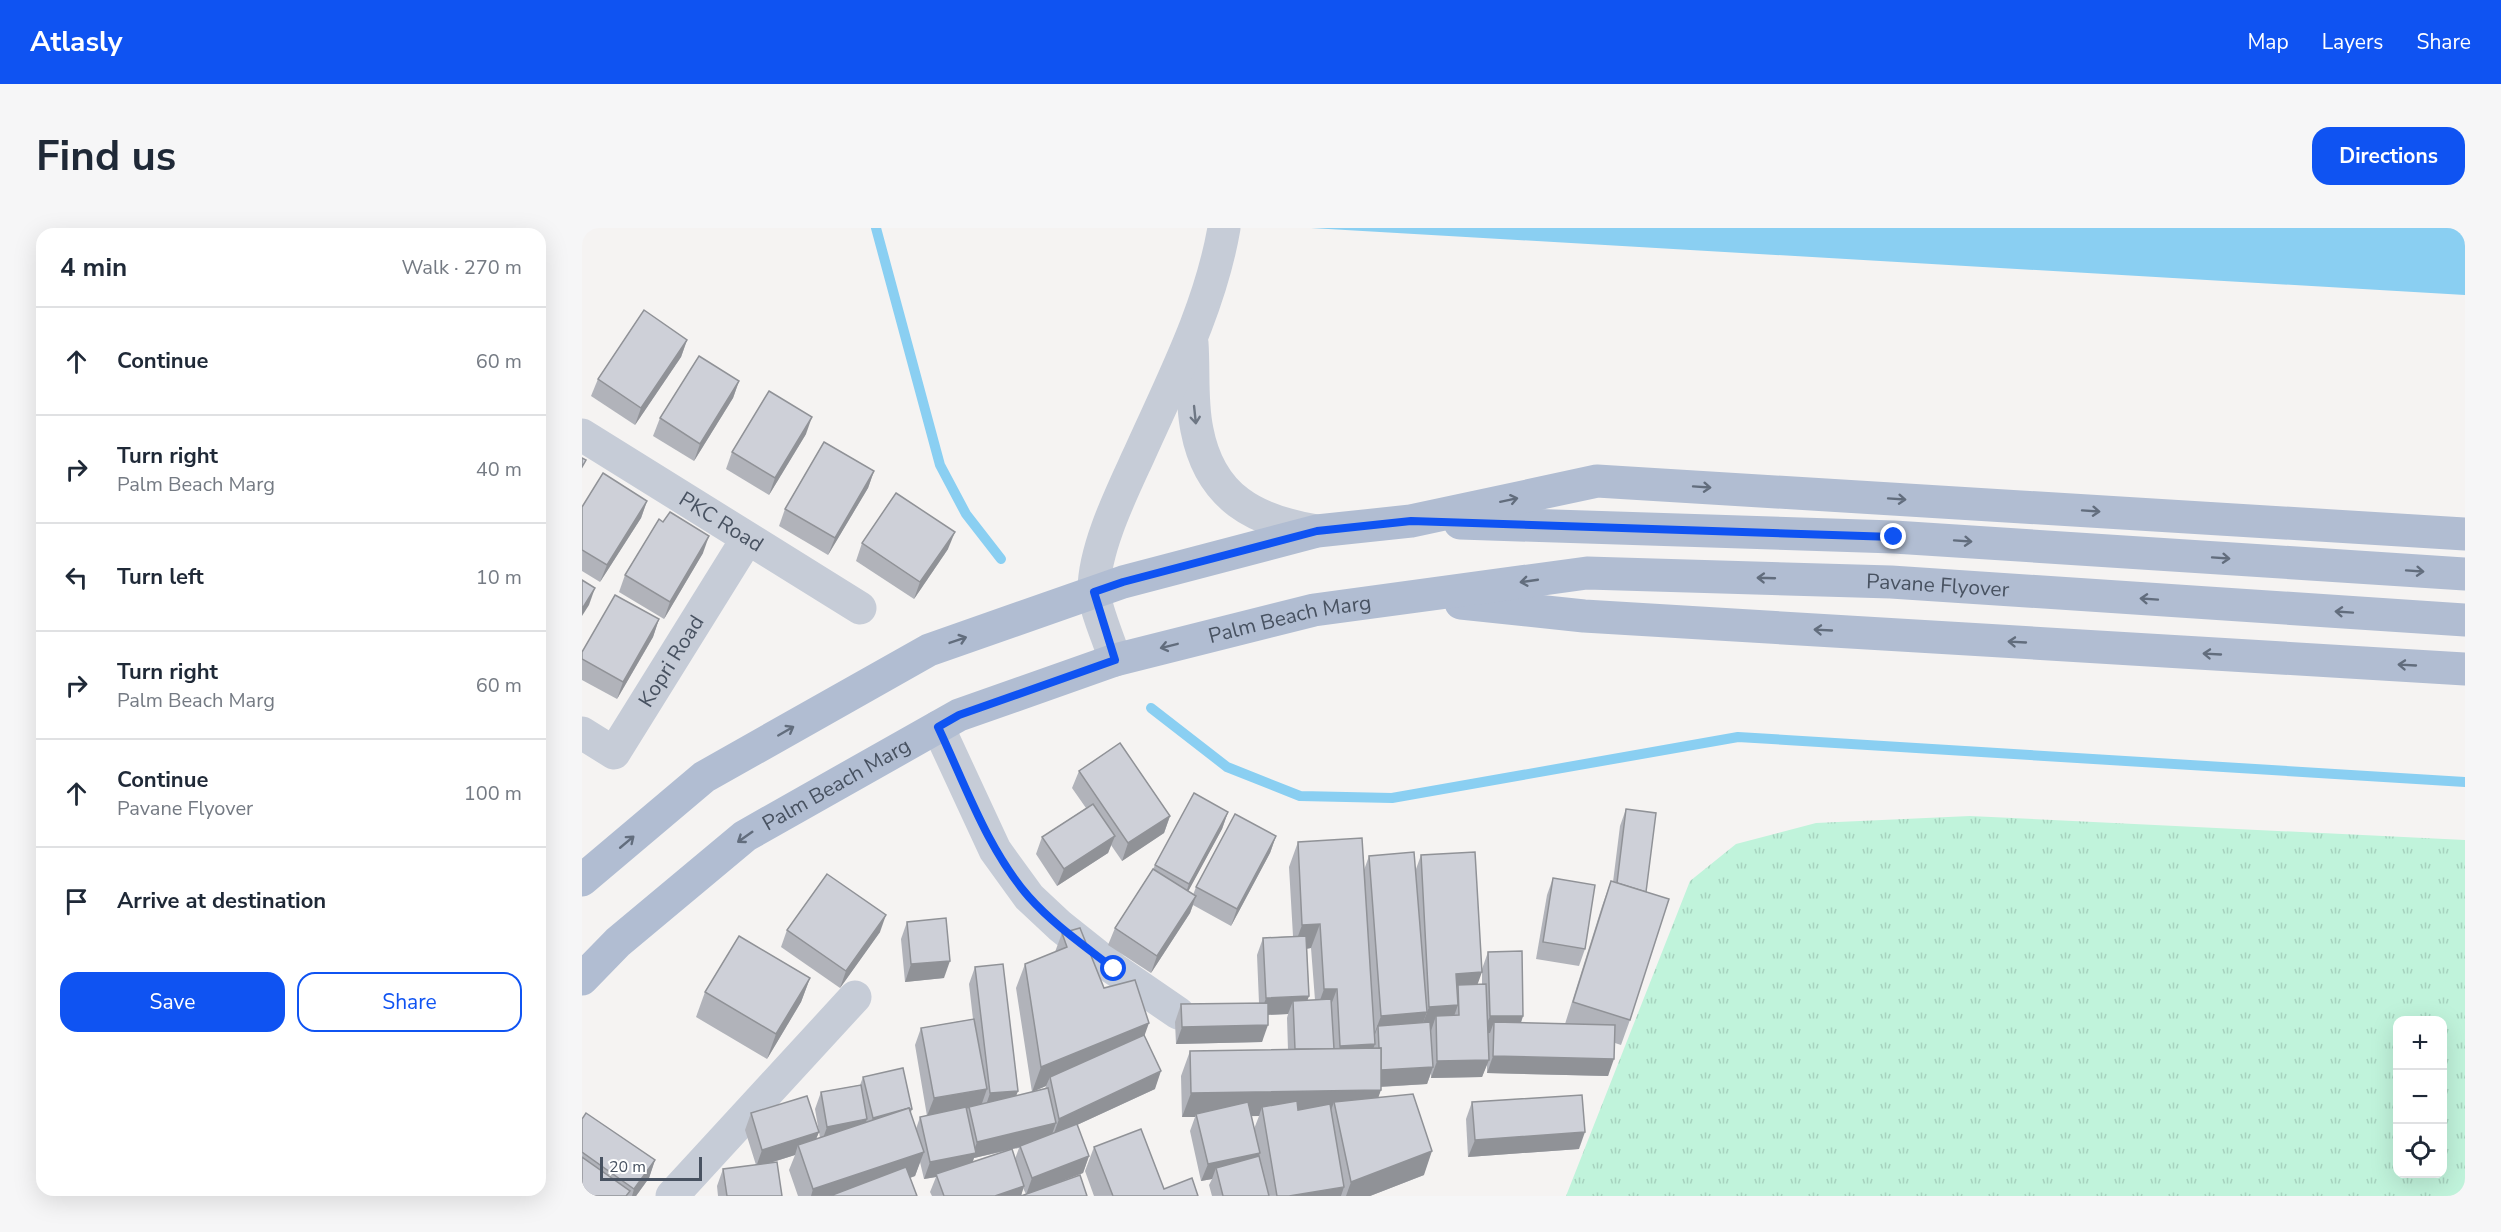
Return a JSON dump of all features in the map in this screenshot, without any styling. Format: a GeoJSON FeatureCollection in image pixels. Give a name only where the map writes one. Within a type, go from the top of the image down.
{"type":"FeatureCollection","features":[{"type":"Feature","properties":{"kind":"main road"},"geometry":{"type":"LineString","coordinates":[[582,880],[704,777],[929,650],[1123,582],[1317,531],[1411,521],[1597,481],[2465,534]]}},
{"type":"Feature","properties":{"kind":"main road"},"geometry":{"type":"LineString","coordinates":[[1411,521],[1894,537],[2465,574]]}},
{"type":"Feature","properties":{"kind":"main road","name":"Pavane Flyover"},"geometry":{"type":"LineString","coordinates":[[1412,598],[1587,573],[1891,582],[2465,620]]}},
{"type":"Feature","properties":{"kind":"main road"},"geometry":{"type":"LineString","coordinates":[[1412,598],[1584,616],[2465,669]]}},
{"type":"Feature","properties":{"kind":"main road","name":"Palm Beach Marg"},"geometry":{"type":"LineString","coordinates":[[582,979],[618,942],[745,836],[959,715],[1115,660],[1314,610],[1412,598]]}},
{"type":"Feature","properties":{"kind":"street"},"geometry":{"type":"LineString","coordinates":[[1115,660],[1094,592],[1096,572],[1115,508],[1192,335],[1222,241]]}},
{"type":"Feature","properties":{"kind":"street"},"geometry":{"type":"LineString","coordinates":[[1192,335],[1197,430],[1204,454],[1217,479],[1234,500],[1257,515],[1283,526],[1317,531]]}},
{"type":"Feature","properties":{"kind":"street","name":"PKC Road"},"geometry":{"type":"LineString","coordinates":[[582,435],[860,608]]}},
{"type":"Feature","properties":{"kind":"street","name":"Kopri Road"},"geometry":{"type":"LineString","coordinates":[[582,733],[614,753],[747,539]]}},
{"type":"Feature","properties":{"kind":"street"},"geometry":{"type":"LineString","coordinates":[[938,727],[995,850],[1029,897],[1060,926],[1105,962],[1178,1012]]}},
{"type":"Feature","properties":{"kind":"street"},"geometry":{"type":"LineString","coordinates":[[672,1196],[855,997]]}},
{"type":"Feature","properties":{"kind":"green space"},"geometry":{"type":"Polygon","coordinates":[[[1970,816],[2465,840],[2465,1196],[1566,1196],[1690,881],[1736,844],[1816,823],[1970,816]]]}},
{"type":"Feature","properties":{"kind":"water"},"geometry":{"type":"Polygon","coordinates":[[[1311,228],[2465,228],[2465,295],[1311,228]]]}},
{"type":"Feature","properties":{"kind":"building"},"geometry":{"type":"Polygon","coordinates":[[[644,310],[687,340],[641,408],[598,379],[644,310]]]}},
{"type":"Feature","properties":{"kind":"building"},"geometry":{"type":"Polygon","coordinates":[[[699,356],[739,381],[700,444],[660,418],[699,356]]]}},
{"type":"Feature","properties":{"kind":"building"},"geometry":{"type":"Polygon","coordinates":[[[769,391],[812,417],[775,478],[732,452],[769,391]]]}},
{"type":"Feature","properties":{"kind":"building"},"geometry":{"type":"Polygon","coordinates":[[[824,442],[874,471],[835,538],[785,509],[824,442]]]}},
{"type":"Feature","properties":{"kind":"building"},"geometry":{"type":"Polygon","coordinates":[[[603,473],[647,501],[607,565],[582,550],[582,507],[603,473]]]}},
{"type":"Feature","properties":{"kind":"building"},"geometry":{"type":"Polygon","coordinates":[[[896,493],[955,532],[920,582],[862,543],[896,493]]]}},
{"type":"Feature","properties":{"kind":"building"},"geometry":{"type":"Polygon","coordinates":[[[670,512],[709,536],[670,602],[625,575],[659,519],[663,522],[670,512]]]}},
{"type":"Feature","properties":{"kind":"building"},"geometry":{"type":"Polygon","coordinates":[[[582,580],[595,588],[582,609],[582,580]]]}},
{"type":"Feature","properties":{"kind":"building"},"geometry":{"type":"Polygon","coordinates":[[[615,595],[659,619],[623,682],[582,659],[582,652],[615,595]]]}},
{"type":"Feature","properties":{"kind":"building"},"geometry":{"type":"Polygon","coordinates":[[[1120,743],[1170,816],[1128,843],[1079,771],[1120,743]]]}},
{"type":"Feature","properties":{"kind":"building"},"geometry":{"type":"Polygon","coordinates":[[[1194,793],[1228,812],[1189,884],[1155,865],[1194,793]]]}},
{"type":"Feature","properties":{"kind":"building"},"geometry":{"type":"Polygon","coordinates":[[[1093,804],[1115,836],[1064,869],[1042,837],[1093,804]]]}},
{"type":"Feature","properties":{"kind":"building"},"geometry":{"type":"Polygon","coordinates":[[[1626,809],[1656,813],[1646,892],[1617,883],[1626,809]]]}},
{"type":"Feature","properties":{"kind":"building"},"geometry":{"type":"Polygon","coordinates":[[[1235,814],[1276,836],[1237,909],[1196,887],[1235,814]]]}},
{"type":"Feature","properties":{"kind":"building"},"geometry":{"type":"Polygon","coordinates":[[[1362,838],[1375,1044],[1340,1046],[1337,989],[1324,989],[1320,924],[1302,925],[1298,842],[1362,838]]]}},
{"type":"Feature","properties":{"kind":"building"},"geometry":{"type":"Polygon","coordinates":[[[1414,852],[1427,1012],[1381,1016],[1369,856],[1414,852]]]}},
{"type":"Feature","properties":{"kind":"building"},"geometry":{"type":"Polygon","coordinates":[[[1475,852],[1482,972],[1456,974],[1458,1005],[1429,1007],[1421,855],[1475,852]]]}},
{"type":"Feature","properties":{"kind":"building"},"geometry":{"type":"Polygon","coordinates":[[[1153,869],[1196,896],[1157,956],[1115,928],[1153,869]]]}},
{"type":"Feature","properties":{"kind":"building"},"geometry":{"type":"Polygon","coordinates":[[[827,874],[886,915],[846,971],[787,930],[827,874]]]}},
{"type":"Feature","properties":{"kind":"building"},"geometry":{"type":"Polygon","coordinates":[[[1553,878],[1595,885],[1585,949],[1543,942],[1553,878]]]}},
{"type":"Feature","properties":{"kind":"building"},"geometry":{"type":"Polygon","coordinates":[[[1611,881],[1669,899],[1630,1020],[1573,1002],[1611,881]]]}},
{"type":"Feature","properties":{"kind":"building"},"geometry":{"type":"Polygon","coordinates":[[[946,918],[950,961],[911,964],[907,922],[946,918]]]}},
{"type":"Feature","properties":{"kind":"building"},"geometry":{"type":"Polygon","coordinates":[[[1080,928],[1104,988],[1135,980],[1149,1023],[1041,1067],[1025,964],[1067,947],[1062,933],[1080,928]]]}},
{"type":"Feature","properties":{"kind":"building"},"geometry":{"type":"Polygon","coordinates":[[[739,936],[810,978],[776,1034],[705,992],[739,936]]]}},
{"type":"Feature","properties":{"kind":"building"},"geometry":{"type":"Polygon","coordinates":[[[1306,936],[1309,996],[1266,998],[1263,938],[1306,936]]]}},
{"type":"Feature","properties":{"kind":"building"},"geometry":{"type":"Polygon","coordinates":[[[1522,951],[1523,1016],[1490,1016],[1488,952],[1522,951]]]}},
{"type":"Feature","properties":{"kind":"building"},"geometry":{"type":"Polygon","coordinates":[[[1003,964],[1018,1091],[990,1093],[975,967],[1003,964]]]}},
{"type":"Feature","properties":{"kind":"building"},"geometry":{"type":"Polygon","coordinates":[[[1486,984],[1489,1060],[1437,1061],[1436,1016],[1459,1015],[1458,985],[1486,984]]]}},
{"type":"Feature","properties":{"kind":"building"},"geometry":{"type":"Polygon","coordinates":[[[1331,999],[1334,1049],[1295,1049],[1293,1001],[1331,999]]]}},
{"type":"Feature","properties":{"kind":"building"},"geometry":{"type":"Polygon","coordinates":[[[1268,1003],[1268,1025],[1182,1027],[1181,1004],[1268,1003]]]}},
{"type":"Feature","properties":{"kind":"building"},"geometry":{"type":"Polygon","coordinates":[[[974,1019],[987,1089],[934,1098],[921,1028],[974,1019]]]}},
{"type":"Feature","properties":{"kind":"building"},"geometry":{"type":"Polygon","coordinates":[[[1430,1022],[1433,1067],[1381,1070],[1378,1026],[1430,1022]]]}},
{"type":"Feature","properties":{"kind":"building"},"geometry":{"type":"Polygon","coordinates":[[[1494,1022],[1615,1025],[1614,1059],[1493,1056],[1494,1022]]]}},
{"type":"Feature","properties":{"kind":"building"},"geometry":{"type":"Polygon","coordinates":[[[1144,1035],[1161,1071],[1059,1119],[1050,1077],[1144,1035]]]}},
{"type":"Feature","properties":{"kind":"building"},"geometry":{"type":"Polygon","coordinates":[[[1381,1048],[1381,1090],[1191,1093],[1190,1051],[1381,1048]]]}},
{"type":"Feature","properties":{"kind":"building"},"geometry":{"type":"Polygon","coordinates":[[[903,1068],[912,1109],[873,1118],[863,1077],[903,1068]]]}},
{"type":"Feature","properties":{"kind":"building"},"geometry":{"type":"Polygon","coordinates":[[[861,1085],[867,1119],[827,1127],[821,1092],[861,1085]]]}},
{"type":"Feature","properties":{"kind":"building"},"geometry":{"type":"Polygon","coordinates":[[[1048,1088],[1056,1123],[977,1142],[969,1107],[1048,1088]]]}},
{"type":"Feature","properties":{"kind":"building"},"geometry":{"type":"Polygon","coordinates":[[[1413,1094],[1432,1151],[1351,1182],[1334,1102],[1413,1094]]]}},
{"type":"Feature","properties":{"kind":"building"},"geometry":{"type":"Polygon","coordinates":[[[1582,1095],[1585,1132],[1475,1140],[1472,1102],[1582,1095]]]}},
{"type":"Feature","properties":{"kind":"building"},"geometry":{"type":"Polygon","coordinates":[[[807,1096],[819,1132],[762,1150],[751,1113],[807,1096]]]}},
{"type":"Feature","properties":{"kind":"building"},"geometry":{"type":"Polygon","coordinates":[[[1297,1101],[1298,1110],[1330,1104],[1344,1187],[1277,1196],[1262,1107],[1297,1101]]]}},
{"type":"Feature","properties":{"kind":"building"},"geometry":{"type":"Polygon","coordinates":[[[1248,1102],[1260,1153],[1208,1164],[1196,1114],[1248,1102]]]}},
{"type":"Feature","properties":{"kind":"building"},"geometry":{"type":"Polygon","coordinates":[[[966,1107],[976,1153],[930,1162],[920,1117],[966,1107]]]}},
{"type":"Feature","properties":{"kind":"building"},"geometry":{"type":"Polygon","coordinates":[[[909,1108],[924,1152],[813,1189],[798,1145],[909,1108]]]}},
{"type":"Feature","properties":{"kind":"building"},"geometry":{"type":"Polygon","coordinates":[[[586,1113],[655,1160],[634,1189],[582,1152],[582,1119],[586,1113]]]}},
{"type":"Feature","properties":{"kind":"building"},"geometry":{"type":"Polygon","coordinates":[[[1077,1124],[1089,1156],[1032,1178],[1020,1146],[1077,1124]]]}},
{"type":"Feature","properties":{"kind":"building"},"geometry":{"type":"Polygon","coordinates":[[[1141,1129],[1164,1189],[1192,1178],[1198,1196],[1113,1196],[1094,1147],[1141,1129]]]}},
{"type":"Feature","properties":{"kind":"building"},"geometry":{"type":"Polygon","coordinates":[[[1012,1149],[1024,1186],[995,1196],[944,1196],[936,1174],[1012,1149]]]}},
{"type":"Feature","properties":{"kind":"building"},"geometry":{"type":"Polygon","coordinates":[[[1259,1156],[1269,1196],[1223,1196],[1216,1168],[1259,1156]]]}},
{"type":"Feature","properties":{"kind":"building"},"geometry":{"type":"Polygon","coordinates":[[[582,1157],[630,1191],[626,1196],[582,1196],[582,1157]]]}},
{"type":"Feature","properties":{"kind":"building"},"geometry":{"type":"Polygon","coordinates":[[[777,1162],[782,1196],[727,1196],[723,1169],[777,1162]]]}},
{"type":"Feature","properties":{"kind":"building"},"geometry":{"type":"Polygon","coordinates":[[[906,1167],[917,1196],[830,1196],[906,1167]]]}},
{"type":"Feature","properties":{"kind":"building"},"geometry":{"type":"Polygon","coordinates":[[[1080,1175],[1087,1196],[1021,1196],[1080,1175]]]}},
{"type":"Feature","properties":{"kind":"waterway"},"geometry":{"type":"LineString","coordinates":[[876,228],[940,465],[966,514],[1001,559]]}},
{"type":"Feature","properties":{"kind":"waterway"},"geometry":{"type":"LineString","coordinates":[[1151,708],[1227,767],[1300,796],[1392,798],[1738,737],[2465,782]]}},
{"type":"Feature","properties":{"kind":"route"},"geometry":{"type":"LineString","coordinates":[[1114,969],[1060,926],[1029,897],[995,850],[938,727],[959,715],[1115,660],[1094,592],[1123,582],[1317,531],[1411,521],[1894,537]]}}]}
